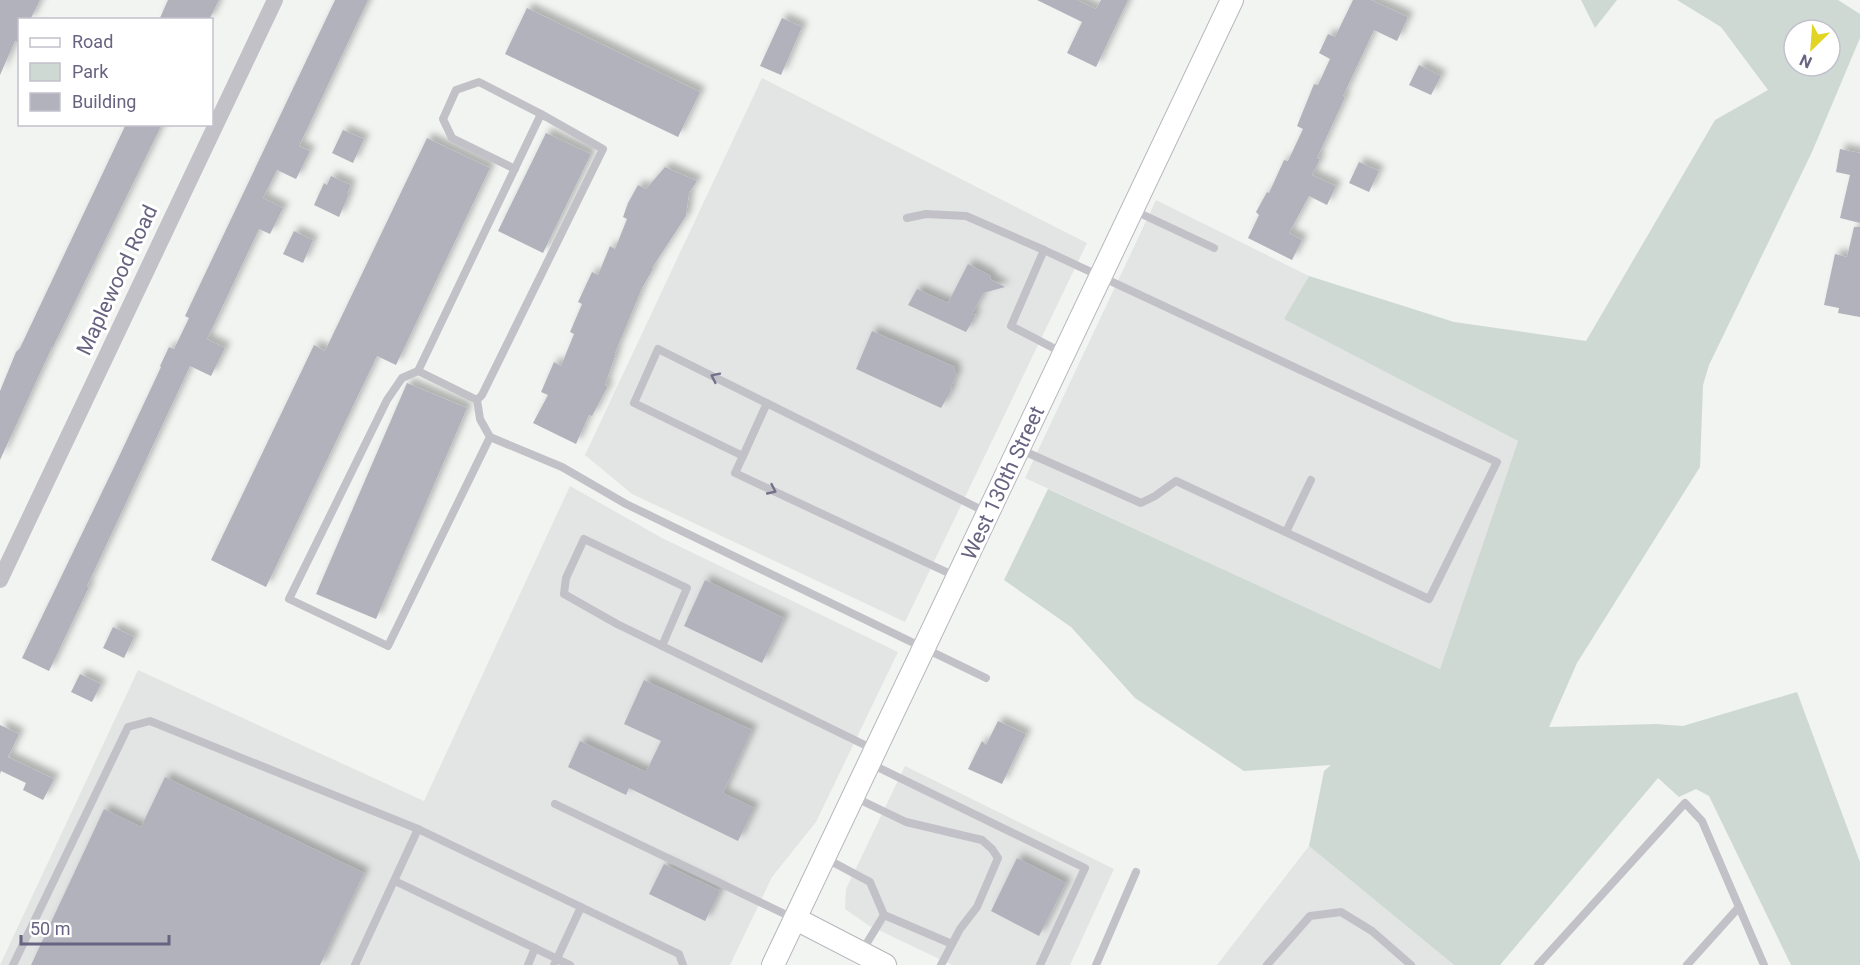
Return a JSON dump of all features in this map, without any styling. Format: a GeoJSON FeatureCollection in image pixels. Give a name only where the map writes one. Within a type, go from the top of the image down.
{"type":"FeatureCollection","features":[{"type":"Feature","properties":{"kind":"main road","name":"West 130th Street"},"geometry":{"type":"LineString","coordinates":[[773,965],[1232,0]]}},
{"type":"Feature","properties":{"kind":"main road"},"geometry":{"type":"LineString","coordinates":[[796,919],[885,965]]}},
{"type":"Feature","properties":{"kind":"street","name":"Maplewood Road"},"geometry":{"type":"LineString","coordinates":[[0,580],[275,0]]}},
{"type":"Feature","properties":{"kind":"lane"},"geometry":{"type":"LineString","coordinates":[[515,169],[452,138],[443,119],[456,90],[479,82],[603,149],[477,400],[480,419],[490,436],[562,467],[626,504],[986,678]]}},
{"type":"Feature","properties":{"kind":"lane"},"geometry":{"type":"LineString","coordinates":[[490,436],[388,646],[289,599],[387,400],[402,378],[418,371],[541,114]]}},
{"type":"Feature","properties":{"kind":"lane"},"geometry":{"type":"LineString","coordinates":[[1133,210],[1214,248]]}},
{"type":"Feature","properties":{"kind":"lane"},"geometry":{"type":"LineString","coordinates":[[907,219],[926,214],[966,216],[1101,276],[1497,462],[1429,599],[1176,481],[1141,503],[1018,448]]}},
{"type":"Feature","properties":{"kind":"lane"},"geometry":{"type":"LineString","coordinates":[[1044,250],[1011,326],[1064,353]]}},
{"type":"Feature","properties":{"kind":"lane"},"geometry":{"type":"LineString","coordinates":[[743,456],[634,403],[658,349],[989,513]]}},
{"type":"Feature","properties":{"kind":"lane"},"geometry":{"type":"LineString","coordinates":[[418,371],[477,400]]}},
{"type":"Feature","properties":{"kind":"lane"},"geometry":{"type":"LineString","coordinates":[[767,403],[735,473],[958,577]]}},
{"type":"Feature","properties":{"kind":"lane"},"geometry":{"type":"LineString","coordinates":[[1286,532],[1311,480]]}},
{"type":"Feature","properties":{"kind":"lane"},"geometry":{"type":"LineString","coordinates":[[662,646],[687,588],[584,539],[566,578],[564,594],[617,624],[1085,868],[1040,965]]}},
{"type":"Feature","properties":{"kind":"lane"},"geometry":{"type":"LineString","coordinates":[[13,965],[128,727],[150,721],[418,829],[679,954],[683,965]]}},
{"type":"Feature","properties":{"kind":"lane"},"geometry":{"type":"LineString","coordinates":[[854,797],[906,822],[982,840],[998,858],[977,907],[960,929],[941,965]]}},
{"type":"Feature","properties":{"kind":"lane"},"geometry":{"type":"LineString","coordinates":[[1538,965],[1685,803],[1702,821],[1764,965]]}},
{"type":"Feature","properties":{"kind":"lane"},"geometry":{"type":"LineString","coordinates":[[555,804],[796,919]]}},
{"type":"Feature","properties":{"kind":"lane"},"geometry":{"type":"LineString","coordinates":[[355,965],[418,829]]}},
{"type":"Feature","properties":{"kind":"lane"},"geometry":{"type":"LineString","coordinates":[[825,858],[870,882],[884,915],[952,944]]}},
{"type":"Feature","properties":{"kind":"lane"},"geometry":{"type":"LineString","coordinates":[[1096,965],[1136,872]]}},
{"type":"Feature","properties":{"kind":"lane"},"geometry":{"type":"LineString","coordinates":[[395,881],[535,948],[555,962],[570,965]]}},
{"type":"Feature","properties":{"kind":"lane"},"geometry":{"type":"LineString","coordinates":[[555,962],[581,907]]}},
{"type":"Feature","properties":{"kind":"lane"},"geometry":{"type":"LineString","coordinates":[[1687,965],[1739,907]]}},
{"type":"Feature","properties":{"kind":"lane"},"geometry":{"type":"LineString","coordinates":[[1267,965],[1310,916],[1341,912],[1372,931],[1411,965]]}},
{"type":"Feature","properties":{"kind":"lane"},"geometry":{"type":"LineString","coordinates":[[861,953],[884,915]]}},
{"type":"Feature","properties":{"kind":"lane"},"geometry":{"type":"LineString","coordinates":[[528,965],[535,948]]}},
{"type":"Feature","properties":{"kind":"shaded area"},"geometry":{"type":"Polygon","coordinates":[[[762,78],[1087,243],[905,622],[632,494],[585,455],[762,78]]]}},
{"type":"Feature","properties":{"kind":"shaded area"},"geometry":{"type":"Polygon","coordinates":[[[1156,200],[1309,276],[1285,319],[1518,441],[1440,669],[1025,478],[1156,200]]]}},
{"type":"Feature","properties":{"kind":"shaded area"},"geometry":{"type":"Polygon","coordinates":[[[570,486],[662,538],[898,652],[816,822],[772,877],[730,965],[0,965],[138,670],[424,801],[570,486]]]}},
{"type":"Feature","properties":{"kind":"shaded area"},"geometry":{"type":"Polygon","coordinates":[[[905,766],[1114,869],[1070,965],[952,965],[868,925],[845,909],[846,889],[905,766]]]}},
{"type":"Feature","properties":{"kind":"shaded area"},"geometry":{"type":"Polygon","coordinates":[[[1309,846],[1454,965],[1217,965],[1309,846]]]}},
{"type":"Feature","properties":{"kind":"green space"},"geometry":{"type":"Polygon","coordinates":[[[1581,0],[1617,0],[1595,28],[1581,0]]]}},
{"type":"Feature","properties":{"kind":"green space"},"geometry":{"type":"Polygon","coordinates":[[[1677,0],[1838,0],[1860,14],[1860,38],[1812,152],[1709,365],[1703,385],[1700,467],[1577,663],[1549,727],[1656,724],[1683,726],[1797,692],[1860,862],[1860,965],[1791,965],[1709,796],[1696,789],[1679,797],[1658,778],[1500,965],[1454,965],[1309,846],[1324,771],[1331,765],[1244,771],[1135,698],[1071,627],[1004,580],[1048,489],[1440,669],[1518,441],[1284,319],[1309,276],[1454,322],[1586,341],[1715,120],[1768,90],[1721,27],[1677,0]]]}},
{"type":"Feature","properties":{"kind":"building"},"geometry":{"type":"Polygon","coordinates":[[[0,0],[40,0],[31,18],[18,18],[18,42],[15,41],[0,75],[0,0]]]}},
{"type":"Feature","properties":{"kind":"building"},"geometry":{"type":"Polygon","coordinates":[[[168,0],[219,0],[210,18],[160,18],[168,0]]]}},
{"type":"Feature","properties":{"kind":"building"},"geometry":{"type":"Polygon","coordinates":[[[335,0],[368,0],[299,146],[310,151],[296,179],[277,170],[263,198],[283,208],[270,234],[259,229],[207,339],[225,348],[211,376],[190,366],[49,671],[22,658],[169,347],[174,349],[189,318],[185,316],[335,0]]]}},
{"type":"Feature","properties":{"kind":"building"},"geometry":{"type":"Polygon","coordinates":[[[1037,0],[1077,0],[1096,9],[1101,0],[1128,0],[1096,67],[1067,53],[1082,22],[1037,0]]]}},
{"type":"Feature","properties":{"kind":"building"},"geometry":{"type":"Polygon","coordinates":[[[1353,0],[1371,0],[1408,17],[1397,41],[1374,30],[1343,96],[1345,97],[1317,158],[1320,159],[1312,175],[1336,186],[1327,205],[1309,196],[1289,233],[1302,240],[1292,260],[1248,238],[1259,215],[1256,212],[1267,192],[1269,193],[1284,160],[1288,161],[1303,129],[1297,126],[1314,84],[1318,85],[1330,59],[1319,53],[1328,34],[1335,37],[1353,0]]]}},
{"type":"Feature","properties":{"kind":"building"},"geometry":{"type":"Polygon","coordinates":[[[527,8],[700,92],[678,137],[505,54],[527,8]]]}},
{"type":"Feature","properties":{"kind":"building"},"geometry":{"type":"Polygon","coordinates":[[[782,18],[802,27],[781,75],[760,66],[782,18]]]}},
{"type":"Feature","properties":{"kind":"building"},"geometry":{"type":"Polygon","coordinates":[[[1419,65],[1441,76],[1431,95],[1409,85],[1419,65]]]}},
{"type":"Feature","properties":{"kind":"building"},"geometry":{"type":"Polygon","coordinates":[[[125,126],[161,126],[52,347],[0,460],[0,391],[16,352],[20,348],[125,126]]]}},
{"type":"Feature","properties":{"kind":"building"},"geometry":{"type":"Polygon","coordinates":[[[343,130],[364,139],[353,163],[332,153],[343,130]]]}},
{"type":"Feature","properties":{"kind":"building"},"geometry":{"type":"Polygon","coordinates":[[[546,133],[591,154],[543,253],[498,231],[546,133]]]}},
{"type":"Feature","properties":{"kind":"building"},"geometry":{"type":"Polygon","coordinates":[[[427,138],[490,168],[396,365],[377,356],[266,587],[211,560],[314,345],[325,351],[427,138]]]}},
{"type":"Feature","properties":{"kind":"building"},"geometry":{"type":"Polygon","coordinates":[[[1840,149],[1860,153],[1860,223],[1840,218],[1850,175],[1836,172],[1840,149]]]}},
{"type":"Feature","properties":{"kind":"building"},"geometry":{"type":"Polygon","coordinates":[[[1359,162],[1379,171],[1369,192],[1349,183],[1359,162]]]}},
{"type":"Feature","properties":{"kind":"building"},"geometry":{"type":"Polygon","coordinates":[[[665,167],[697,181],[689,193],[686,216],[652,268],[642,288],[615,353],[605,385],[608,386],[592,416],[589,415],[576,444],[533,423],[548,395],[541,392],[554,362],[561,366],[574,334],[570,332],[582,304],[578,302],[592,272],[598,275],[610,246],[615,249],[627,219],[623,217],[628,203],[638,185],[646,189],[665,167]]]}},
{"type":"Feature","properties":{"kind":"building"},"geometry":{"type":"Polygon","coordinates":[[[331,176],[351,185],[339,217],[314,205],[324,183],[327,185],[331,176]]]}},
{"type":"Feature","properties":{"kind":"building"},"geometry":{"type":"Polygon","coordinates":[[[1854,227],[1860,227],[1860,317],[1838,313],[1839,308],[1824,305],[1835,254],[1847,257],[1854,227]]]}},
{"type":"Feature","properties":{"kind":"building"},"geometry":{"type":"Polygon","coordinates":[[[294,231],[313,240],[303,263],[283,254],[294,231]]]}},
{"type":"Feature","properties":{"kind":"building"},"geometry":{"type":"Polygon","coordinates":[[[968,264],[991,276],[990,279],[1005,287],[983,293],[972,314],[976,315],[966,332],[908,305],[917,289],[948,303],[968,264]]]}},
{"type":"Feature","properties":{"kind":"building"},"geometry":{"type":"Polygon","coordinates":[[[872,331],[955,367],[954,371],[957,374],[950,388],[952,389],[941,408],[856,369],[872,331]]]}},
{"type":"Feature","properties":{"kind":"building"},"geometry":{"type":"Polygon","coordinates":[[[407,383],[467,408],[376,619],[316,594],[407,383]]]}},
{"type":"Feature","properties":{"kind":"building"},"geometry":{"type":"Polygon","coordinates":[[[705,580],[784,618],[762,663],[684,626],[705,580]]]}},
{"type":"Feature","properties":{"kind":"building"},"geometry":{"type":"Polygon","coordinates":[[[113,627],[134,637],[124,658],[103,648],[113,627]]]}},
{"type":"Feature","properties":{"kind":"building"},"geometry":{"type":"Polygon","coordinates":[[[80,674],[101,684],[92,702],[71,692],[80,674]]]}},
{"type":"Feature","properties":{"kind":"building"},"geometry":{"type":"Polygon","coordinates":[[[644,680],[752,730],[723,793],[754,808],[738,841],[629,788],[626,795],[568,767],[580,741],[646,772],[661,741],[624,724],[644,680]]]}},
{"type":"Feature","properties":{"kind":"building"},"geometry":{"type":"Polygon","coordinates":[[[998,721],[1026,734],[1002,784],[968,769],[982,741],[986,745],[998,721]]]}},
{"type":"Feature","properties":{"kind":"building"},"geometry":{"type":"Polygon","coordinates":[[[0,725],[19,734],[8,757],[54,779],[43,800],[23,790],[26,783],[1,771],[0,774],[0,725]]]}},
{"type":"Feature","properties":{"kind":"building"},"geometry":{"type":"Polygon","coordinates":[[[165,777],[364,873],[320,965],[31,965],[104,809],[141,827],[165,777]]]}},
{"type":"Feature","properties":{"kind":"building"},"geometry":{"type":"Polygon","coordinates":[[[1017,858],[1066,883],[1039,936],[991,911],[1017,858]]]}},
{"type":"Feature","properties":{"kind":"building"},"geometry":{"type":"Polygon","coordinates":[[[664,864],[720,891],[705,921],[649,894],[664,864]]]}}]}
